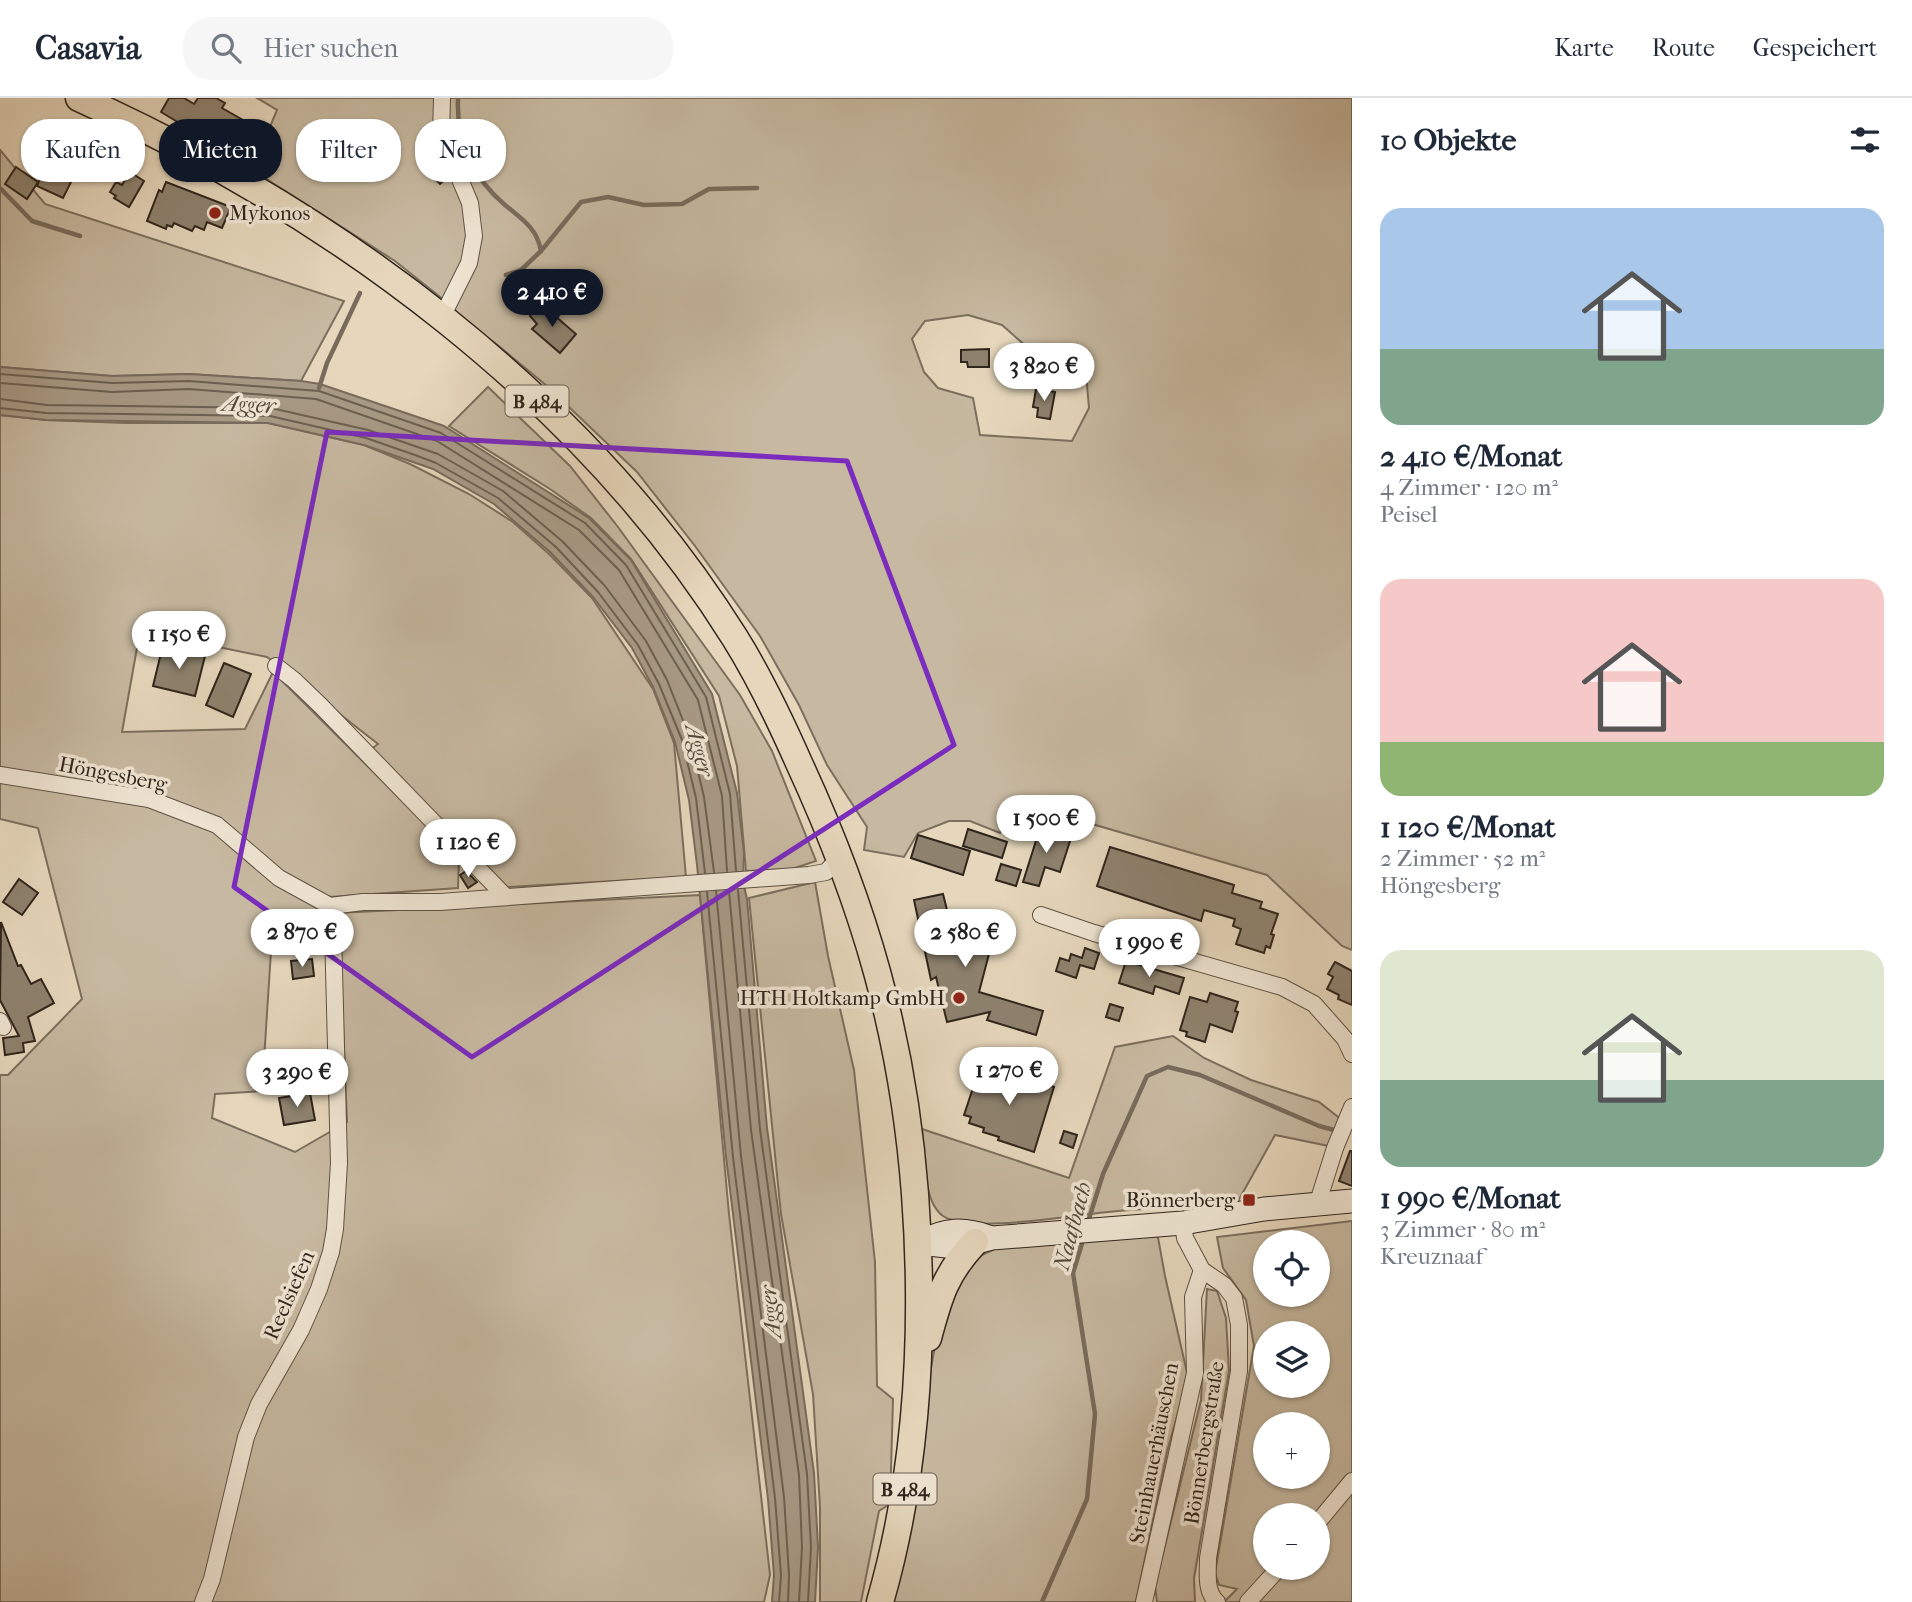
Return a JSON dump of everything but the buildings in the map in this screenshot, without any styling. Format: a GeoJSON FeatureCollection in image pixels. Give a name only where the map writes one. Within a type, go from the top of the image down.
{"type":"FeatureCollection","features":[{"type":"Feature","properties":{"kind":"main road","name":"B 484"},"geometry":{"type":"LineString","coordinates":[[79,98],[178,145],[274,200],[442,317],[513,378],[590,453],[688,570],[735,638],[775,709],[841,856],[881,979],[899,1061],[911,1148],[919,1243],[918,1373],[910,1465],[880,1602]]}},
{"type":"Feature","properties":{"kind":"main road"},"geometry":{"type":"LineString","coordinates":[[918,1373],[938,1300],[952,1268],[983,1240]]}},
{"type":"Feature","properties":{"kind":"street"},"geometry":{"type":"LineString","coordinates":[[442,98],[441,134],[470,203],[474,236],[469,263],[442,317]]}},
{"type":"Feature","properties":{"kind":"street"},"geometry":{"type":"LineString","coordinates":[[276,666],[321,706],[506,897]]}},
{"type":"Feature","properties":{"kind":"street","name":"Höngesberg"},"geometry":{"type":"LineString","coordinates":[[0,775],[149,799],[218,825],[279,878],[330,906]]}},
{"type":"Feature","properties":{"kind":"street"},"geometry":{"type":"LineString","coordinates":[[330,906],[363,902],[440,902],[794,877],[826,872],[841,856]]}},
{"type":"Feature","properties":{"kind":"street","name":"Reelsiefen"},"geometry":{"type":"LineString","coordinates":[[203,1602],[212,1579],[246,1437],[259,1404],[301,1329],[319,1289],[331,1252],[339,1163],[333,931],[330,906]]}},
{"type":"Feature","properties":{"kind":"street"},"geometry":{"type":"LineString","coordinates":[[1041,915],[1282,987],[1314,1004],[1345,1039],[1352,1054]]}},
{"type":"Feature","properties":{"kind":"street"},"geometry":{"type":"LineString","coordinates":[[1201,952],[1216,968]]}},
{"type":"Feature","properties":{"kind":"street"},"geometry":{"type":"LineString","coordinates":[[1317,1205],[1335,1148],[1351,1111]]}},
{"type":"Feature","properties":{"kind":"street"},"geometry":{"type":"LineString","coordinates":[[919,1243],[956,1247],[983,1240],[1183,1223],[1264,1209],[1352,1202]]}},
{"type":"Feature","properties":{"kind":"street","name":"Bönnerbergstraße"},"geometry":{"type":"LineString","coordinates":[[1183,1223],[1185,1238],[1202,1270],[1224,1285],[1234,1298],[1239,1325],[1239,1371],[1208,1558],[1212,1598],[1217,1602]]}},
{"type":"Feature","properties":{"kind":"street","name":"Steinhauerhäuschen"},"geometry":{"type":"LineString","coordinates":[[1144,1602],[1195,1373],[1193,1297],[1202,1270]]}},
{"type":"Feature","properties":{"kind":"street"},"geometry":{"type":"LineString","coordinates":[[1330,1508],[1352,1481]]}},
{"type":"Feature","properties":{"kind":"street"},"geometry":{"type":"LineString","coordinates":[[1248,1602],[1268,1580]]}},
{"type":"Feature","properties":{"kind":"highlighted area"},"geometry":{"type":"Polygon","coordinates":[[[327,432],[847,461],[954,745],[472,1057],[234,887],[327,432]]]}},
{"type":"Feature","properties":{"kind":"shaded area"},"geometry":{"type":"Polygon","coordinates":[[[257,98],[1352,98],[1352,950],[1342,946],[1267,875],[1013,801],[1000,833],[970,821],[949,821],[918,833],[904,857],[864,850],[867,827],[827,765],[799,705],[760,636],[637,472],[547,386],[495,343],[469,326],[449,304],[395,261],[271,182],[282,182],[282,119],[273,119],[277,110],[257,98]],[[968,315],[925,321],[912,339],[924,372],[938,388],[973,398],[980,435],[1072,441],[1089,408],[1086,373],[1029,349],[1002,325],[968,315]]]}},
{"type":"Feature","properties":{"kind":"shaded area"},"geometry":{"type":"Polygon","coordinates":[[[0,150],[21,175],[21,182],[27,182],[45,204],[344,301],[301,381],[189,374],[112,376],[0,367],[0,150]]]}},
{"type":"Feature","properties":{"kind":"shaded area"},"geometry":{"type":"Polygon","coordinates":[[[488,387],[570,466],[618,527],[740,695],[772,751],[816,861],[792,869],[746,871],[737,766],[719,696],[631,559],[591,518],[449,426],[488,387]]]}},
{"type":"Feature","properties":{"kind":"shaded area"},"geometry":{"type":"Polygon","coordinates":[[[0,415],[125,423],[268,423],[364,445],[410,464],[469,494],[513,522],[592,598],[653,689],[674,743],[686,877],[507,887],[370,750],[378,744],[267,657],[140,631],[122,732],[245,729],[273,672],[459,857],[458,888],[331,897],[338,913],[700,895],[729,1214],[770,1575],[764,1602],[0,1602],[0,1075],[8,1075],[82,999],[38,828],[0,819],[0,415]],[[273,920],[262,1091],[215,1094],[212,1118],[295,1152],[347,1122],[340,947],[273,920]]]}},
{"type":"Feature","properties":{"kind":"shaded area"},"geometry":{"type":"Polygon","coordinates":[[[815,882],[828,956],[854,1070],[875,1262],[877,1386],[893,1399],[890,1504],[879,1511],[861,1602],[820,1602],[820,1507],[813,1394],[781,1214],[749,898],[815,882]]]}},
{"type":"Feature","properties":{"kind":"shaded area"},"geometry":{"type":"Polygon","coordinates":[[[1173,1036],[1204,1058],[1251,1080],[1319,1102],[1342,1120],[1329,1146],[1275,1135],[1237,1203],[997,1223],[956,1221],[943,1216],[936,1209],[925,1176],[922,1129],[1069,1178],[1115,1047],[1173,1036]]]}},
{"type":"Feature","properties":{"kind":"shaded area"},"geometry":{"type":"Polygon","coordinates":[[[1352,1221],[1352,1602],[1224,1602],[1237,1589],[1219,1585],[1215,1573],[1253,1352],[1253,1398],[1330,1398],[1330,1321],[1253,1321],[1253,1340],[1246,1300],[1223,1268],[1217,1237],[1253,1233],[1253,1307],[1330,1307],[1330,1230],[1276,1230],[1352,1221]]]}},
{"type":"Feature","properties":{"kind":"shaded area"},"geometry":{"type":"Polygon","coordinates":[[[1157,1232],[1188,1377],[1167,1452],[1136,1602],[891,1602],[934,1351],[951,1283],[965,1263],[1001,1246],[1157,1232]]]}},
{"type":"Feature","properties":{"kind":"shaded area"},"geometry":{"type":"Polygon","coordinates":[[[1207,1289],[1217,1291],[1226,1318],[1229,1371],[1194,1578],[1195,1602],[1157,1602],[1155,1586],[1201,1400],[1207,1289]]]}},
{"type":"Feature","properties":{"kind":"water","name":"Agger"},"geometry":{"type":"Polygon","coordinates":[[[0,367],[112,376],[189,374],[320,384],[444,426],[589,518],[631,560],[712,694],[737,793],[767,1128],[814,1473],[818,1547],[815,1602],[772,1602],[774,1575],[768,1499],[726,1157],[689,800],[675,742],[653,687],[632,648],[593,597],[550,552],[494,504],[433,469],[364,445],[268,423],[46,420],[0,415],[0,367]]]}},
{"type":"Feature","properties":{"kind":"waterway"},"geometry":{"type":"LineString","coordinates":[[458,98],[460,129],[468,158],[483,183],[528,225],[539,243],[541,251],[521,270],[506,275]]}},
{"type":"Feature","properties":{"kind":"waterway"},"geometry":{"type":"LineString","coordinates":[[0,188],[32,221],[80,236]]}},
{"type":"Feature","properties":{"kind":"waterway"},"geometry":{"type":"LineString","coordinates":[[541,251],[581,202],[608,197],[644,205],[682,204],[709,189],[757,188]]}},
{"type":"Feature","properties":{"kind":"waterway"},"geometry":{"type":"LineString","coordinates":[[319,388],[327,363],[360,293]]}},
{"type":"Feature","properties":{"kind":"waterway","name":"Naafbach"},"geometry":{"type":"LineString","coordinates":[[1088,1222],[1103,1174],[1147,1076],[1168,1067],[1200,1075],[1319,1126],[1338,1131]]}},
{"type":"Feature","properties":{"kind":"waterway","name":"Naafbach"},"geometry":{"type":"LineString","coordinates":[[1042,1602],[1087,1499],[1095,1414],[1073,1273],[1084,1237]]}},
{"type":"Feature","properties":{"kind":"place","name":"Mykonos"},"geometry":{"type":"Point","coordinates":[215,213]}},
{"type":"Feature","properties":{"kind":"place","name":"HTH Holtkamp GmbH"},"geometry":{"type":"Point","coordinates":[959,998]}},
{"type":"Feature","properties":{"kind":"place","name":"Bönnerberg"},"geometry":{"type":"Point","coordinates":[1249,1200]}}]}
